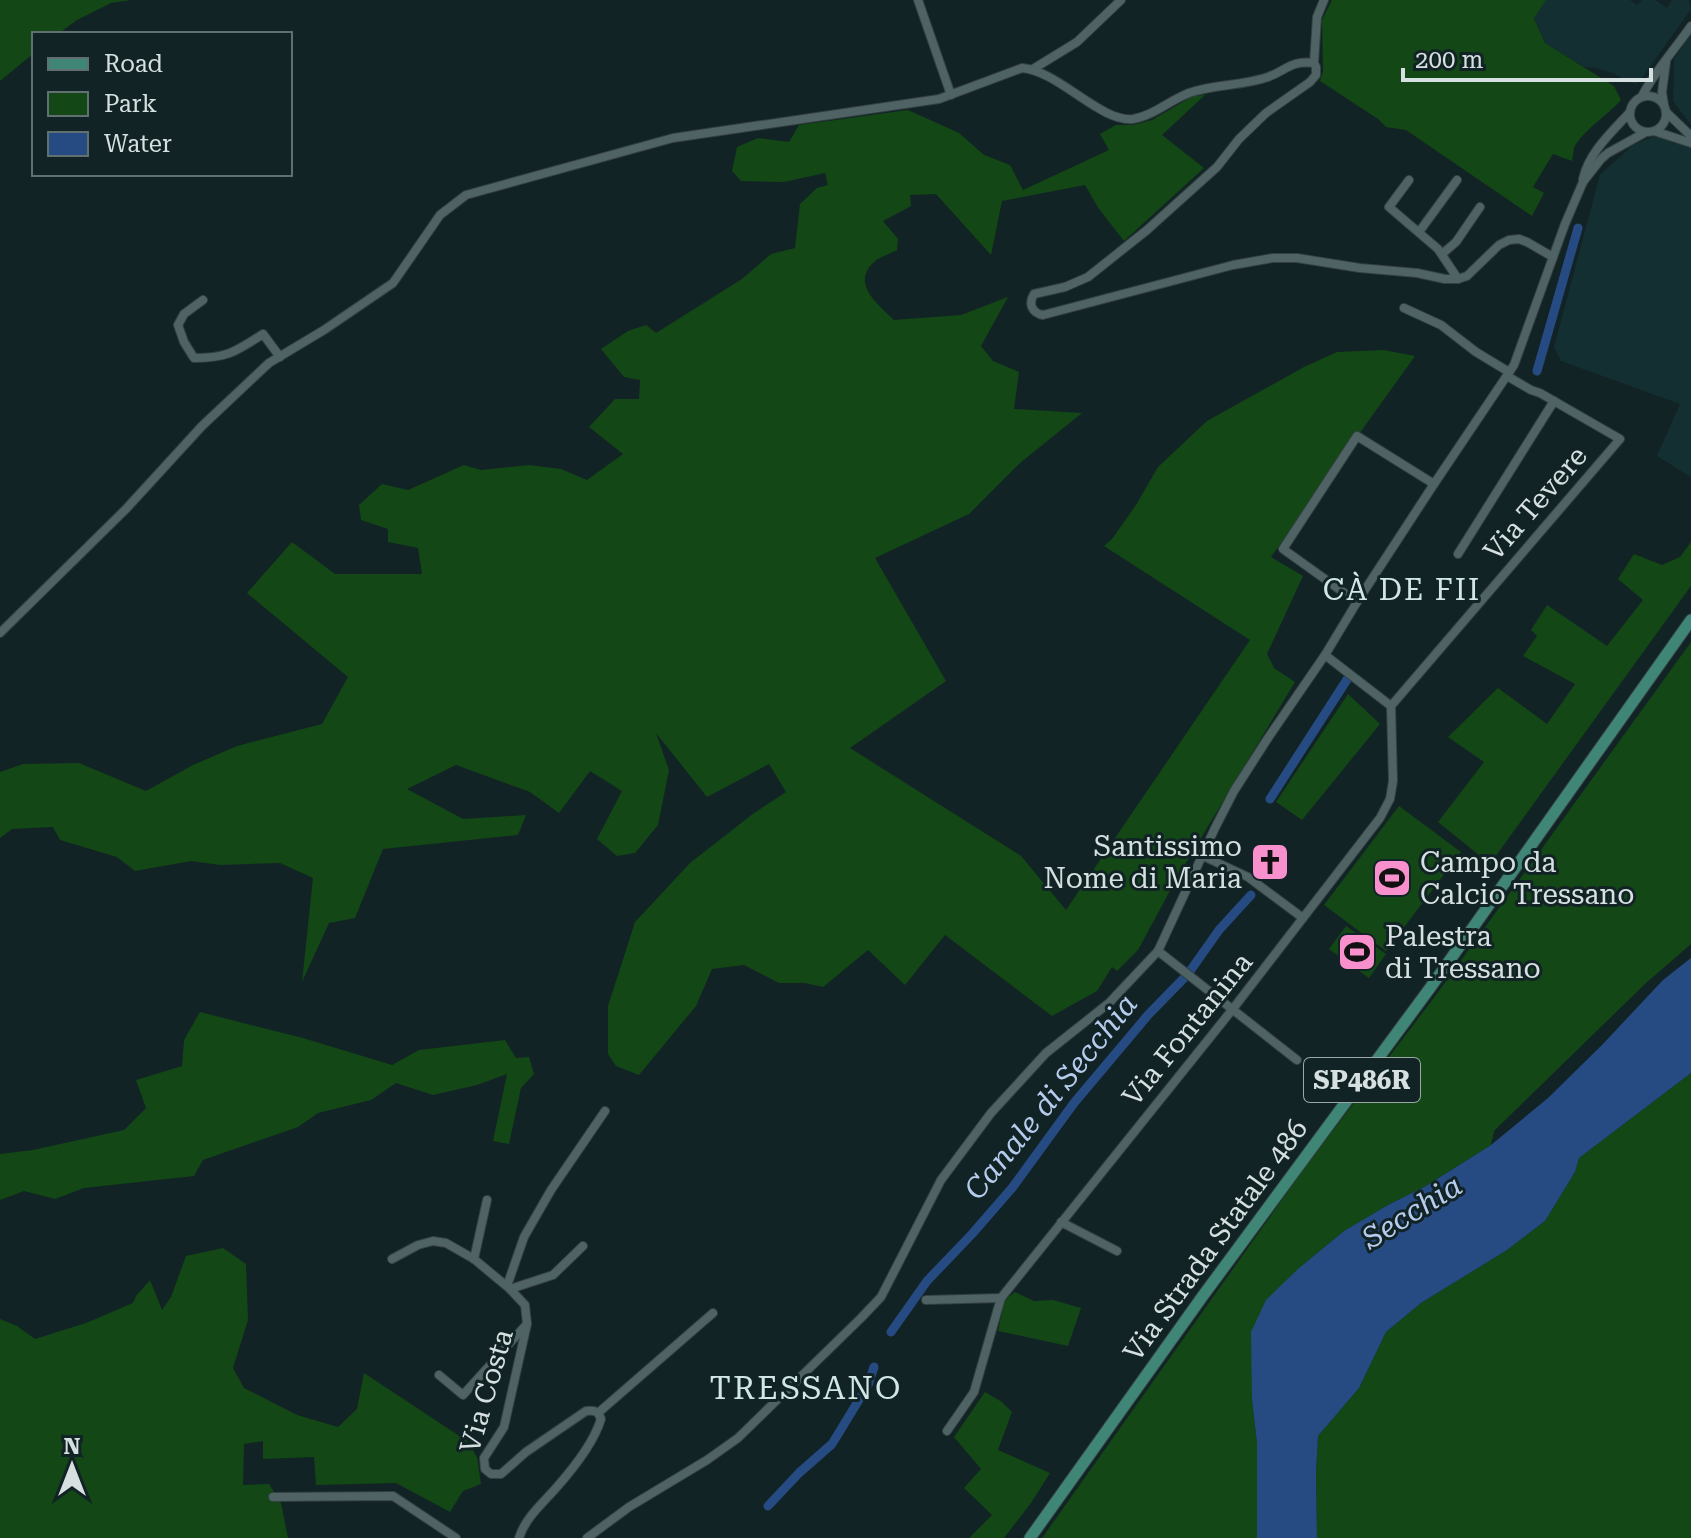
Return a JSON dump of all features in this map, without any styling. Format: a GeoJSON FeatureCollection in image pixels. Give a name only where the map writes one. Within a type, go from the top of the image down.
{"type":"FeatureCollection","features":[{"type":"Feature","properties":{"kind":"main road","name":"Via Strada Statale 486"},"geometry":{"type":"LineString","coordinates":[[1030,1538],[1202,1297],[1430,988],[1691,620]]}},
{"type":"Feature","properties":{"kind":"street"},"geometry":{"type":"LineString","coordinates":[[918,0],[951,95]]}},
{"type":"Feature","properties":{"kind":"street"},"geometry":{"type":"LineString","coordinates":[[1033,69],[1077,42],[1121,0]]}},
{"type":"Feature","properties":{"kind":"street"},"geometry":{"type":"LineString","coordinates":[[1324,0],[1317,17],[1316,75],[1310,82],[1266,113],[1196,187],[1088,277],[1065,287],[1034,294],[1031,301],[1033,311],[1043,315],[1233,265],[1273,258],[1395,269],[1458,279],[1467,276],[1499,245],[1509,240],[1527,242],[1553,257]]}},
{"type":"Feature","properties":{"kind":"street"},"geometry":{"type":"LineString","coordinates":[[587,1538],[629,1507],[738,1438],[861,1318],[881,1297],[941,1180],[991,1113],[1046,1053],[1109,1003],[1158,951],[1234,791],[1514,365],[1586,167],[1601,143],[1642,96],[1691,26]]}},
{"type":"Feature","properties":{"kind":"street"},"geometry":{"type":"LineString","coordinates":[[0,633],[126,509],[202,426],[269,363],[393,283],[440,215],[466,195],[673,138],[939,99],[1022,68],[1051,77],[1114,116],[1131,119],[1146,115],[1192,92],[1269,77],[1303,61],[1314,63]]}},
{"type":"Feature","properties":{"kind":"street"},"geometry":{"type":"LineString","coordinates":[[1583,182],[1608,153],[1665,121],[1662,92],[1666,62]]}},
{"type":"Feature","properties":{"kind":"street"},"geometry":{"type":"LineString","coordinates":[[1642,96],[1655,97],[1691,136]]}},
{"type":"Feature","properties":{"kind":"street"},"geometry":{"type":"LineString","coordinates":[[1630,112],[1632,123],[1641,131],[1691,143]]}},
{"type":"Feature","properties":{"kind":"street"},"geometry":{"type":"LineString","coordinates":[[1409,180],[1389,207],[1442,254],[1458,279]]}},
{"type":"Feature","properties":{"kind":"street"},"geometry":{"type":"LineString","coordinates":[[1419,232],[1457,180]]}},
{"type":"Feature","properties":{"kind":"street"},"geometry":{"type":"LineString","coordinates":[[1442,254],[1456,242],[1480,207]]}},
{"type":"Feature","properties":{"kind":"street"},"geometry":{"type":"LineString","coordinates":[[203,300],[184,314],[178,325],[194,358],[216,358],[232,353],[263,334],[280,357]]}},
{"type":"Feature","properties":{"kind":"street"},"geometry":{"type":"LineString","coordinates":[[1404,308],[1441,325],[1508,374],[1554,401],[1458,554]]}},
{"type":"Feature","properties":{"kind":"street","name":"Via Tevere"},"geometry":{"type":"LineString","coordinates":[[1391,706],[1620,439],[1554,401]]}},
{"type":"Feature","properties":{"kind":"street"},"geometry":{"type":"LineString","coordinates":[[1357,602],[1283,549],[1357,436],[1434,484]]}},
{"type":"Feature","properties":{"kind":"street"},"geometry":{"type":"LineString","coordinates":[[1325,655],[1391,706]]}},
{"type":"Feature","properties":{"kind":"street","name":"Via Fontanina"},"geometry":{"type":"LineString","coordinates":[[1001,1298],[1232,1010],[1380,818],[1390,799],[1393,781],[1391,706]]}},
{"type":"Feature","properties":{"kind":"street"},"geometry":{"type":"LineString","coordinates":[[1203,856],[1248,877],[1303,918]]}},
{"type":"Feature","properties":{"kind":"street"},"geometry":{"type":"LineString","coordinates":[[1158,951],[1297,1060]]}},
{"type":"Feature","properties":{"kind":"street"},"geometry":{"type":"LineString","coordinates":[[509,1288],[524,1237],[551,1190],[605,1111]]}},
{"type":"Feature","properties":{"kind":"street"},"geometry":{"type":"LineString","coordinates":[[474,1259],[487,1200]]}},
{"type":"Feature","properties":{"kind":"street"},"geometry":{"type":"LineString","coordinates":[[1061,1222],[1117,1251]]}},
{"type":"Feature","properties":{"kind":"street","name":"Via Costa"},"geometry":{"type":"LineString","coordinates":[[392,1259],[418,1245],[433,1241],[446,1243],[474,1259],[525,1305],[527,1324],[504,1427],[484,1458],[485,1469],[491,1474],[501,1474],[526,1452],[586,1411],[598,1413]]}},
{"type":"Feature","properties":{"kind":"street","name":"Via Costa"},"geometry":{"type":"LineString","coordinates":[[509,1288],[553,1275],[583,1246]]}},
{"type":"Feature","properties":{"kind":"street"},"geometry":{"type":"LineString","coordinates":[[926,1300],[1001,1298],[974,1392],[947,1431]]}},
{"type":"Feature","properties":{"kind":"street"},"geometry":{"type":"LineString","coordinates":[[519,1538],[528,1519],[566,1477],[598,1430],[601,1419],[598,1413],[713,1313]]}},
{"type":"Feature","properties":{"kind":"street","name":"Via Costa"},"geometry":{"type":"LineString","coordinates":[[439,1375],[463,1395],[527,1324]]}},
{"type":"Feature","properties":{"kind":"street"},"geometry":{"type":"LineString","coordinates":[[273,1497],[393,1496],[456,1538]]}},
{"type":"Feature","properties":{"kind":"shaded area"},"geometry":{"type":"Polygon","coordinates":[[[1546,0],[1630,0],[1637,5],[1642,0],[1655,0],[1667,8],[1672,0],[1689,0],[1691,9],[1636,84],[1615,74],[1584,67],[1545,43],[1534,17],[1546,0]]]}},
{"type":"Feature","properties":{"kind":"shaded area"},"geometry":{"type":"Polygon","coordinates":[[[1691,34],[1691,125],[1673,101],[1674,59],[1691,34]]]}},
{"type":"Feature","properties":{"kind":"shaded area"},"geometry":{"type":"Polygon","coordinates":[[[1691,131],[1691,477],[1657,456],[1680,404],[1561,361],[1554,347],[1600,175],[1633,145],[1655,136],[1677,144],[1691,131]]]}},
{"type":"Feature","properties":{"kind":"green space"},"geometry":{"type":"Polygon","coordinates":[[[0,0],[131,0],[111,3],[61,32],[32,32],[32,55],[0,81],[0,0]]]}},
{"type":"Feature","properties":{"kind":"green space"},"geometry":{"type":"Polygon","coordinates":[[[1332,0],[1546,0],[1534,18],[1545,43],[1614,86],[1621,100],[1578,142],[1572,161],[1553,154],[1533,187],[1544,193],[1532,216],[1406,130],[1386,127],[1320,81],[1323,72],[1322,20],[1332,0]]]}},
{"type":"Feature","properties":{"kind":"green space"},"geometry":{"type":"Polygon","coordinates":[[[1205,95],[1162,135],[1204,168],[1124,241],[1085,185],[1002,201],[991,255],[936,194],[910,195],[911,206],[883,221],[898,239],[897,250],[874,262],[865,278],[869,294],[894,320],[961,315],[1008,297],[981,346],[993,361],[1019,372],[1014,409],[1082,413],[1020,463],[969,514],[875,558],[946,681],[850,748],[1021,856],[1066,910],[1250,640],[1104,546],[1136,505],[1158,467],[1207,421],[1337,352],[1384,350],[1415,356],[1271,557],[1303,576],[1267,654],[1274,668],[1295,682],[1178,876],[1138,950],[1117,971],[1112,967],[1097,991],[1052,1016],[945,935],[905,985],[868,950],[823,987],[779,983],[744,965],[712,969],[696,1006],[639,1075],[616,1066],[608,1054],[608,1006],[635,922],[690,863],[786,792],[769,764],[707,797],[656,733],[669,770],[658,825],[635,853],[617,856],[597,839],[622,791],[590,771],[559,813],[530,792],[456,765],[407,789],[463,819],[526,815],[518,835],[383,849],[355,918],[329,923],[302,982],[313,878],[280,863],[220,865],[191,861],[135,871],[117,857],[60,840],[53,827],[12,829],[0,838],[0,772],[23,764],[79,763],[146,791],[193,765],[237,746],[322,724],[348,677],[247,593],[292,542],[335,574],[422,574],[418,548],[388,542],[388,529],[361,520],[359,505],[382,484],[408,490],[464,465],[481,470],[529,465],[561,469],[587,480],[623,454],[589,427],[615,399],[639,399],[640,380],[624,377],[601,349],[628,331],[646,325],[656,333],[742,279],[771,254],[795,248],[800,204],[817,188],[828,185],[825,173],[784,182],[741,181],[732,171],[737,147],[758,138],[789,142],[799,125],[908,110],[959,133],[984,155],[1010,165],[1023,190],[1109,150],[1100,134],[1116,125],[1152,120],[1193,96],[1205,95]]]}},
{"type":"Feature","properties":{"kind":"green space"},"geometry":{"type":"Polygon","coordinates":[[[1691,542],[1691,586],[1490,864],[1438,822],[1484,762],[1448,737],[1498,688],[1547,724],[1575,684],[1523,656],[1537,636],[1531,630],[1547,605],[1607,646],[1643,600],[1618,579],[1634,554],[1662,565],[1680,557],[1691,542]]]}},
{"type":"Feature","properties":{"kind":"green space"},"geometry":{"type":"Polygon","coordinates":[[[1691,642],[1691,944],[1646,983],[1494,1131],[1491,1145],[1426,1186],[1344,1231],[1299,1268],[1252,1400],[1257,1443],[1257,1538],[1042,1538],[1306,1166],[1436,995],[1691,642]]]}},
{"type":"Feature","properties":{"kind":"green space"},"geometry":{"type":"Polygon","coordinates":[[[1348,694],[1380,724],[1302,820],[1276,802],[1348,694]]]}},
{"type":"Feature","properties":{"kind":"green space","name":"Campo da Calcio Tressano"},"geometry":{"type":"Polygon","coordinates":[[[1399,806],[1461,852],[1386,951],[1324,905],[1399,806]]]}},
{"type":"Feature","properties":{"kind":"green space","name":"Palestra di Tressano"},"geometry":{"type":"Polygon","coordinates":[[[1346,926],[1386,954],[1369,978],[1329,949],[1346,926]]]}},
{"type":"Feature","properties":{"kind":"green space"},"geometry":{"type":"Polygon","coordinates":[[[200,1012],[392,1065],[419,1050],[505,1040],[516,1058],[529,1057],[534,1074],[521,1088],[509,1144],[493,1141],[507,1074],[433,1095],[396,1083],[371,1100],[318,1113],[298,1127],[203,1160],[194,1176],[84,1188],[55,1199],[24,1191],[0,1200],[0,1154],[124,1130],[146,1108],[136,1080],[182,1066],[184,1040],[200,1012]]]}},
{"type":"Feature","properties":{"kind":"green space"},"geometry":{"type":"Polygon","coordinates":[[[1691,1073],[1691,1538],[1317,1538],[1318,1436],[1359,1388],[1386,1332],[1421,1303],[1507,1250],[1545,1221],[1575,1172],[1579,1158],[1691,1073]]]}},
{"type":"Feature","properties":{"kind":"green space"},"geometry":{"type":"Polygon","coordinates":[[[223,1248],[246,1264],[248,1320],[233,1368],[244,1388],[297,1415],[338,1427],[357,1409],[364,1373],[467,1441],[477,1457],[481,1484],[463,1491],[450,1512],[396,1483],[316,1485],[314,1457],[263,1459],[263,1441],[244,1444],[243,1485],[269,1484],[281,1503],[288,1538],[0,1538],[0,1319],[35,1339],[86,1323],[133,1303],[150,1280],[162,1310],[171,1297],[186,1256],[223,1248]]]}},
{"type":"Feature","properties":{"kind":"green space"},"geometry":{"type":"Polygon","coordinates":[[[1015,1292],[1034,1301],[1053,1300],[1081,1308],[1068,1346],[998,1331],[1005,1300],[1015,1292]]]}},
{"type":"Feature","properties":{"kind":"green space"},"geometry":{"type":"Polygon","coordinates":[[[985,1392],[1012,1412],[998,1450],[1050,1473],[1004,1538],[969,1538],[992,1515],[964,1488],[981,1469],[954,1437],[985,1392]]]}},
{"type":"Feature","properties":{"kind":"water","name":"Secchia"},"geometry":{"type":"Polygon","coordinates":[[[1691,958],[1691,1073],[1579,1158],[1575,1172],[1545,1221],[1507,1250],[1421,1303],[1386,1332],[1359,1388],[1318,1436],[1317,1538],[1257,1538],[1257,1443],[1252,1400],[1251,1332],[1266,1300],[1344,1231],[1426,1186],[1491,1145],[1548,1098],[1663,980],[1691,958]]]}},
{"type":"Feature","properties":{"kind":"waterway","name":"Canale di Secchia"},"geometry":{"type":"LineString","coordinates":[[1537,371],[1578,228]]}},
{"type":"Feature","properties":{"kind":"waterway","name":"Canale di Secchia"},"geometry":{"type":"LineString","coordinates":[[1270,799],[1348,678]]}},
{"type":"Feature","properties":{"kind":"waterway","name":"Canale di Secchia"},"geometry":{"type":"LineString","coordinates":[[891,1332],[927,1281],[1012,1188],[1074,1103],[1148,1015],[1188,974],[1219,930],[1251,895]]}},
{"type":"Feature","properties":{"kind":"waterway","name":"Canale di Secchia"},"geometry":{"type":"LineString","coordinates":[[768,1506],[832,1444],[868,1385],[874,1367]]}},
{"type":"Feature","properties":{"kind":"place","name":"Santissimo Nome di Maria"},"geometry":{"type":"Point","coordinates":[1270,862]}},
{"type":"Feature","properties":{"kind":"place","name":"Campo da Calcio Tressano"},"geometry":{"type":"Point","coordinates":[1392,878]}},
{"type":"Feature","properties":{"kind":"place","name":"Palestra di Tressano"},"geometry":{"type":"Point","coordinates":[1357,952]}},
{"type":"Feature","properties":{"kind":"district","name":"CÀ DE FII"},"geometry":{"type":"Point","coordinates":[1402,590]}},
{"type":"Feature","properties":{"kind":"district","name":"TRESSANO"},"geometry":{"type":"Point","coordinates":[806,1388]}}]}
